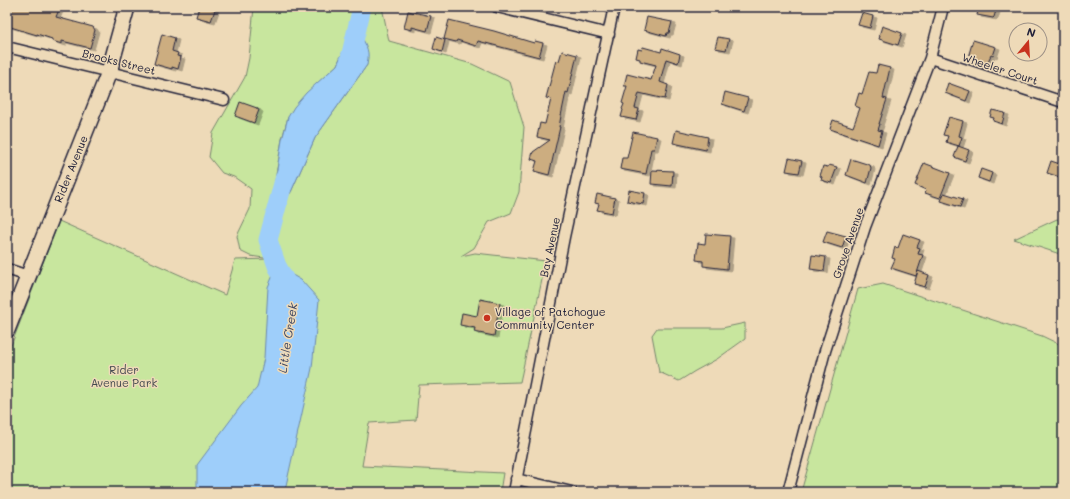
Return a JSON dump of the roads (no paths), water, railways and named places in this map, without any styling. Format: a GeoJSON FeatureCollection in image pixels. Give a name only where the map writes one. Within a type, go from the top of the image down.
{"type":"FeatureCollection","features":[{"type":"Feature","properties":{"kind":"street","name":"Rider Avenue"},"geometry":{"type":"LineString","coordinates":[[7,330],[109,72],[127,7]]}},
{"type":"Feature","properties":{"kind":"street"},"geometry":{"type":"LineString","coordinates":[[497,7],[609,34]]}},
{"type":"Feature","properties":{"kind":"street","name":"Bay Avenue"},"geometry":{"type":"LineString","coordinates":[[514,492],[564,236],[614,7]]}},
{"type":"Feature","properties":{"kind":"street","name":"Grove Avenue"},"geometry":{"type":"LineString","coordinates":[[788,492],[825,351],[865,227],[930,58],[943,7]]}},
{"type":"Feature","properties":{"kind":"street","name":"Brooks Street"},"geometry":{"type":"LineString","coordinates":[[7,47],[224,100]]}},
{"type":"Feature","properties":{"kind":"street","name":"Wheeler Court"},"geometry":{"type":"LineString","coordinates":[[930,58],[1063,102]]}},
{"type":"Feature","properties":{"kind":"street"},"geometry":{"type":"LineString","coordinates":[[7,269],[28,276]]}},
{"type":"Feature","properties":{"kind":"street"},"geometry":{"type":"LineString","coordinates":[[516,479],[572,492]]}},
{"type":"Feature","properties":{"kind":"water"},"geometry":{"type":"Polygon","coordinates":[[[351,33],[361,35],[367,50],[367,65],[315,138],[291,192],[282,205],[273,193],[282,140],[288,117],[306,93],[337,65],[351,33]]]}},
{"type":"Feature","properties":{"kind":"water"},"geometry":{"type":"Polygon","coordinates":[[[277,266],[301,280],[319,300],[312,368],[285,490],[284,492],[197,492],[197,465],[241,406],[257,388],[264,358],[268,287],[277,266]]]}},
{"type":"Feature","properties":{"kind":"waterway","name":"Little Creek"},"geometry":{"type":"LineString","coordinates":[[350,58],[362,7]]}},
{"type":"Feature","properties":{"kind":"waterway","name":"Little Creek"},"geometry":{"type":"LineString","coordinates":[[285,176],[268,240],[277,266],[290,289]]}},
{"type":"Feature","properties":{"kind":"place","name":"Village of Patchogue Community Center"},"geometry":{"type":"Point","coordinates":[487,318]}},
{"type":"Feature","properties":{"kind":"park label","name":"Rider Avenue Park"},"geometry":{"type":"Point","coordinates":[124,376]}}]}
